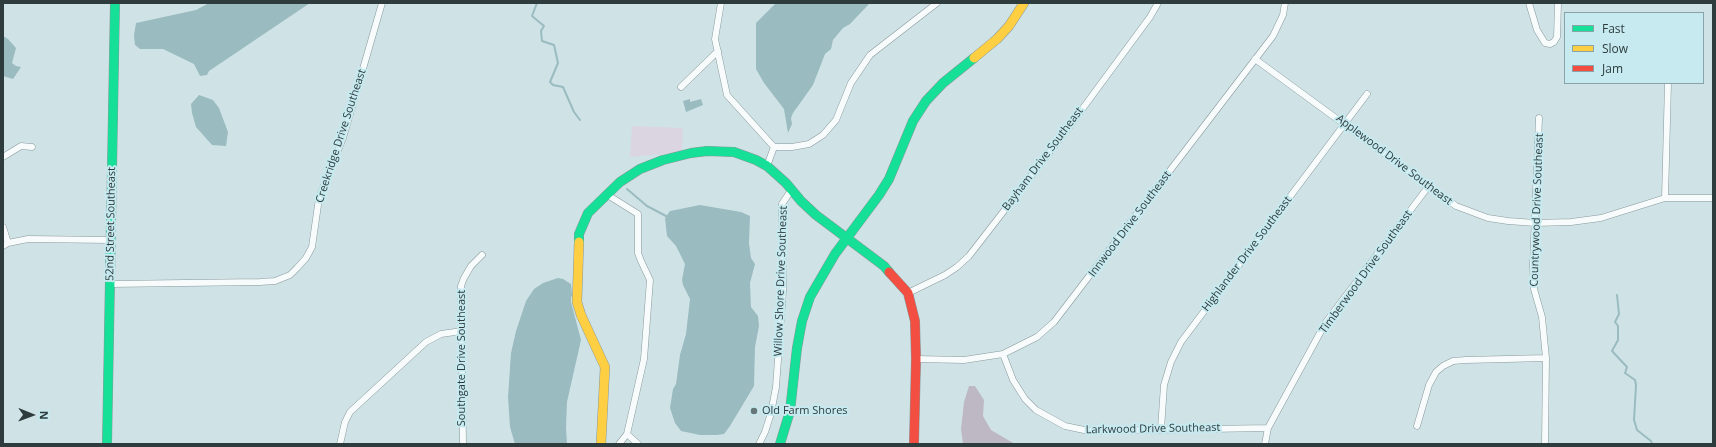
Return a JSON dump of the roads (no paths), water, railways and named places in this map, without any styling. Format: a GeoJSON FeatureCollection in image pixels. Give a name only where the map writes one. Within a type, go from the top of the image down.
{"type":"FeatureCollection","features":[{"type":"Feature","properties":{"kind":"street","name":"52nd Street Southeast"},"geometry":{"type":"LineString","coordinates":[[107,444],[115,3]]}},
{"type":"Feature","properties":{"kind":"street","name":"Creekridge Drive Southeast"},"geometry":{"type":"LineString","coordinates":[[110,284],[275,281],[290,275],[297,268],[306,258],[312,247],[315,237],[319,198],[343,138],[382,3]]}},
{"type":"Feature","properties":{"kind":"street"},"geometry":{"type":"LineString","coordinates":[[721,3],[715,38],[727,95],[774,147],[792,147],[809,144],[823,135],[836,120],[851,83],[870,55],[937,3]]}},
{"type":"Feature","properties":{"kind":"street"},"geometry":{"type":"LineString","coordinates":[[780,444],[790,411],[797,348],[802,321],[810,297],[820,278],[890,179],[913,121],[926,101],[943,83],[1000,37],[1012,23],[1024,3]]}},
{"type":"Feature","properties":{"kind":"street","name":"Bayham Drive Southeast"},"geometry":{"type":"LineString","coordinates":[[908,293],[945,275],[969,256],[1072,122],[1150,17],[1158,3]]}},
{"type":"Feature","properties":{"kind":"street","name":"Innwood Drive Southeast"},"geometry":{"type":"LineString","coordinates":[[916,359],[964,360],[1003,354],[1037,337],[1054,322],[1272,36],[1283,15],[1285,3]]}},
{"type":"Feature","properties":{"kind":"street"},"geometry":{"type":"LineString","coordinates":[[1529,3],[1537,30],[1545,43],[1550,44],[1554,42],[1557,37],[1558,3]]}},
{"type":"Feature","properties":{"kind":"street"},"geometry":{"type":"LineString","coordinates":[[681,87],[718,51]]}},
{"type":"Feature","properties":{"kind":"street","name":"Applewood Drive Southeast"},"geometry":{"type":"LineString","coordinates":[[1255,59],[1428,187],[1456,206],[1470,213],[1488,218],[1535,223],[1570,222],[1601,218],[1665,198],[1713,198]]}},
{"type":"Feature","properties":{"kind":"street"},"geometry":{"type":"LineString","coordinates":[[1665,198],[1668,84]]}},
{"type":"Feature","properties":{"kind":"street","name":"Highlander Drive Southeast"},"geometry":{"type":"LineString","coordinates":[[1161,429],[1164,385],[1171,362],[1181,342],[1368,94]]}},
{"type":"Feature","properties":{"kind":"street","name":"Countrywood Drive Southeast"},"geometry":{"type":"LineString","coordinates":[[1539,118],[1533,265],[1534,289],[1542,317],[1546,358],[1545,444]]}},
{"type":"Feature","properties":{"kind":"street"},"geometry":{"type":"LineString","coordinates":[[3,157],[21,146],[32,147]]}},
{"type":"Feature","properties":{"kind":"street"},"geometry":{"type":"LineString","coordinates":[[767,166],[774,147]]}},
{"type":"Feature","properties":{"kind":"street"},"geometry":{"type":"LineString","coordinates":[[601,444],[605,367],[580,315],[577,302],[577,251],[579,234],[588,213],[620,182],[640,169],[663,160],[691,153],[707,151],[734,152],[756,160],[767,166],[816,215],[884,266],[908,293],[915,321],[916,359],[914,444]]}},
{"type":"Feature","properties":{"kind":"street","name":"Timberwood Drive Southeast"},"geometry":{"type":"LineString","coordinates":[[1265,444],[1268,428],[1326,322],[1428,187]]}},
{"type":"Feature","properties":{"kind":"street","name":"Willow Shore Drive Southeast"},"geometry":{"type":"LineString","coordinates":[[760,444],[771,413],[776,387],[783,291],[782,204],[792,190]]}},
{"type":"Feature","properties":{"kind":"street"},"geometry":{"type":"LineString","coordinates":[[606,194],[638,214],[638,254],[650,280],[644,359],[627,434],[619,444]]}},
{"type":"Feature","properties":{"kind":"street"},"geometry":{"type":"LineString","coordinates":[[3,227],[6,245],[28,239],[111,240]]}},
{"type":"Feature","properties":{"kind":"street","name":"Southgate Drive Southeast"},"geometry":{"type":"LineString","coordinates":[[463,444],[461,286],[471,266],[482,254]]}},
{"type":"Feature","properties":{"kind":"street"},"geometry":{"type":"LineString","coordinates":[[340,444],[345,422],[350,412],[426,342],[441,334],[462,331]]}},
{"type":"Feature","properties":{"kind":"street","name":"Larkwood Drive Southeast"},"geometry":{"type":"LineString","coordinates":[[1003,354],[1013,380],[1025,399],[1040,413],[1065,426],[1089,431],[1268,428]]}},
{"type":"Feature","properties":{"kind":"street"},"geometry":{"type":"LineString","coordinates":[[1417,426],[1429,385],[1436,372],[1443,366],[1453,361],[1546,358]]}},
{"type":"Feature","properties":{"kind":"street"},"geometry":{"type":"LineString","coordinates":[[627,434],[638,444]]}},
{"type":"Feature","properties":{"kind":"water"},"geometry":{"type":"Polygon","coordinates":[[[209,3],[310,3],[209,71],[207,75],[200,76],[194,64],[163,49],[140,49],[135,45],[134,35],[136,23],[196,10],[209,3]]]}},
{"type":"Feature","properties":{"kind":"water"},"geometry":{"type":"Polygon","coordinates":[[[776,3],[870,3],[850,24],[843,28],[833,40],[831,49],[825,54],[813,85],[793,113],[791,118],[792,124],[788,133],[784,109],[764,83],[756,69],[756,23],[776,3]]]}},
{"type":"Feature","properties":{"kind":"water"},"geometry":{"type":"Polygon","coordinates":[[[3,36],[16,48],[12,63],[21,67],[13,79],[3,76],[3,36]]]}},
{"type":"Feature","properties":{"kind":"water"},"geometry":{"type":"Polygon","coordinates":[[[199,95],[213,100],[219,108],[228,132],[226,146],[212,145],[196,127],[191,104],[199,95]]]}},
{"type":"Feature","properties":{"kind":"water"},"geometry":{"type":"Polygon","coordinates":[[[690,99],[690,102],[701,99],[703,105],[686,112],[683,101],[690,99]]]}},
{"type":"Feature","properties":{"kind":"water"},"geometry":{"type":"Polygon","coordinates":[[[700,205],[741,212],[750,216],[749,243],[751,258],[755,264],[750,283],[751,307],[758,316],[759,326],[755,347],[754,386],[724,434],[717,435],[700,435],[681,431],[675,423],[670,408],[673,389],[676,384],[680,355],[686,334],[690,299],[682,280],[685,264],[676,246],[667,236],[665,218],[670,211],[700,205]]]}},
{"type":"Feature","properties":{"kind":"water"},"geometry":{"type":"Polygon","coordinates":[[[558,278],[571,284],[573,295],[571,297],[571,302],[581,340],[567,402],[567,444],[515,444],[510,427],[508,397],[511,353],[516,331],[526,301],[534,289],[543,283],[558,278]]]}},
{"type":"Feature","properties":{"kind":"waterway"},"geometry":{"type":"LineString","coordinates":[[537,3],[532,16],[544,26],[541,31],[542,41],[554,45],[558,63],[550,82],[553,85],[563,87],[574,112],[580,120]]}},
{"type":"Feature","properties":{"kind":"waterway"},"geometry":{"type":"LineString","coordinates":[[627,189],[647,206],[666,216]]}},
{"type":"Feature","properties":{"kind":"waterway"},"geometry":{"type":"LineString","coordinates":[[1617,295],[1619,314],[1615,322],[1618,326],[1618,340],[1612,351],[1627,367],[1625,373],[1635,380],[1634,420],[1637,430],[1651,441],[1652,444]]}},
{"type":"Feature","properties":{"kind":"place","name":"Old Farm Shores"},"geometry":{"type":"Point","coordinates":[754,411]}}]}
